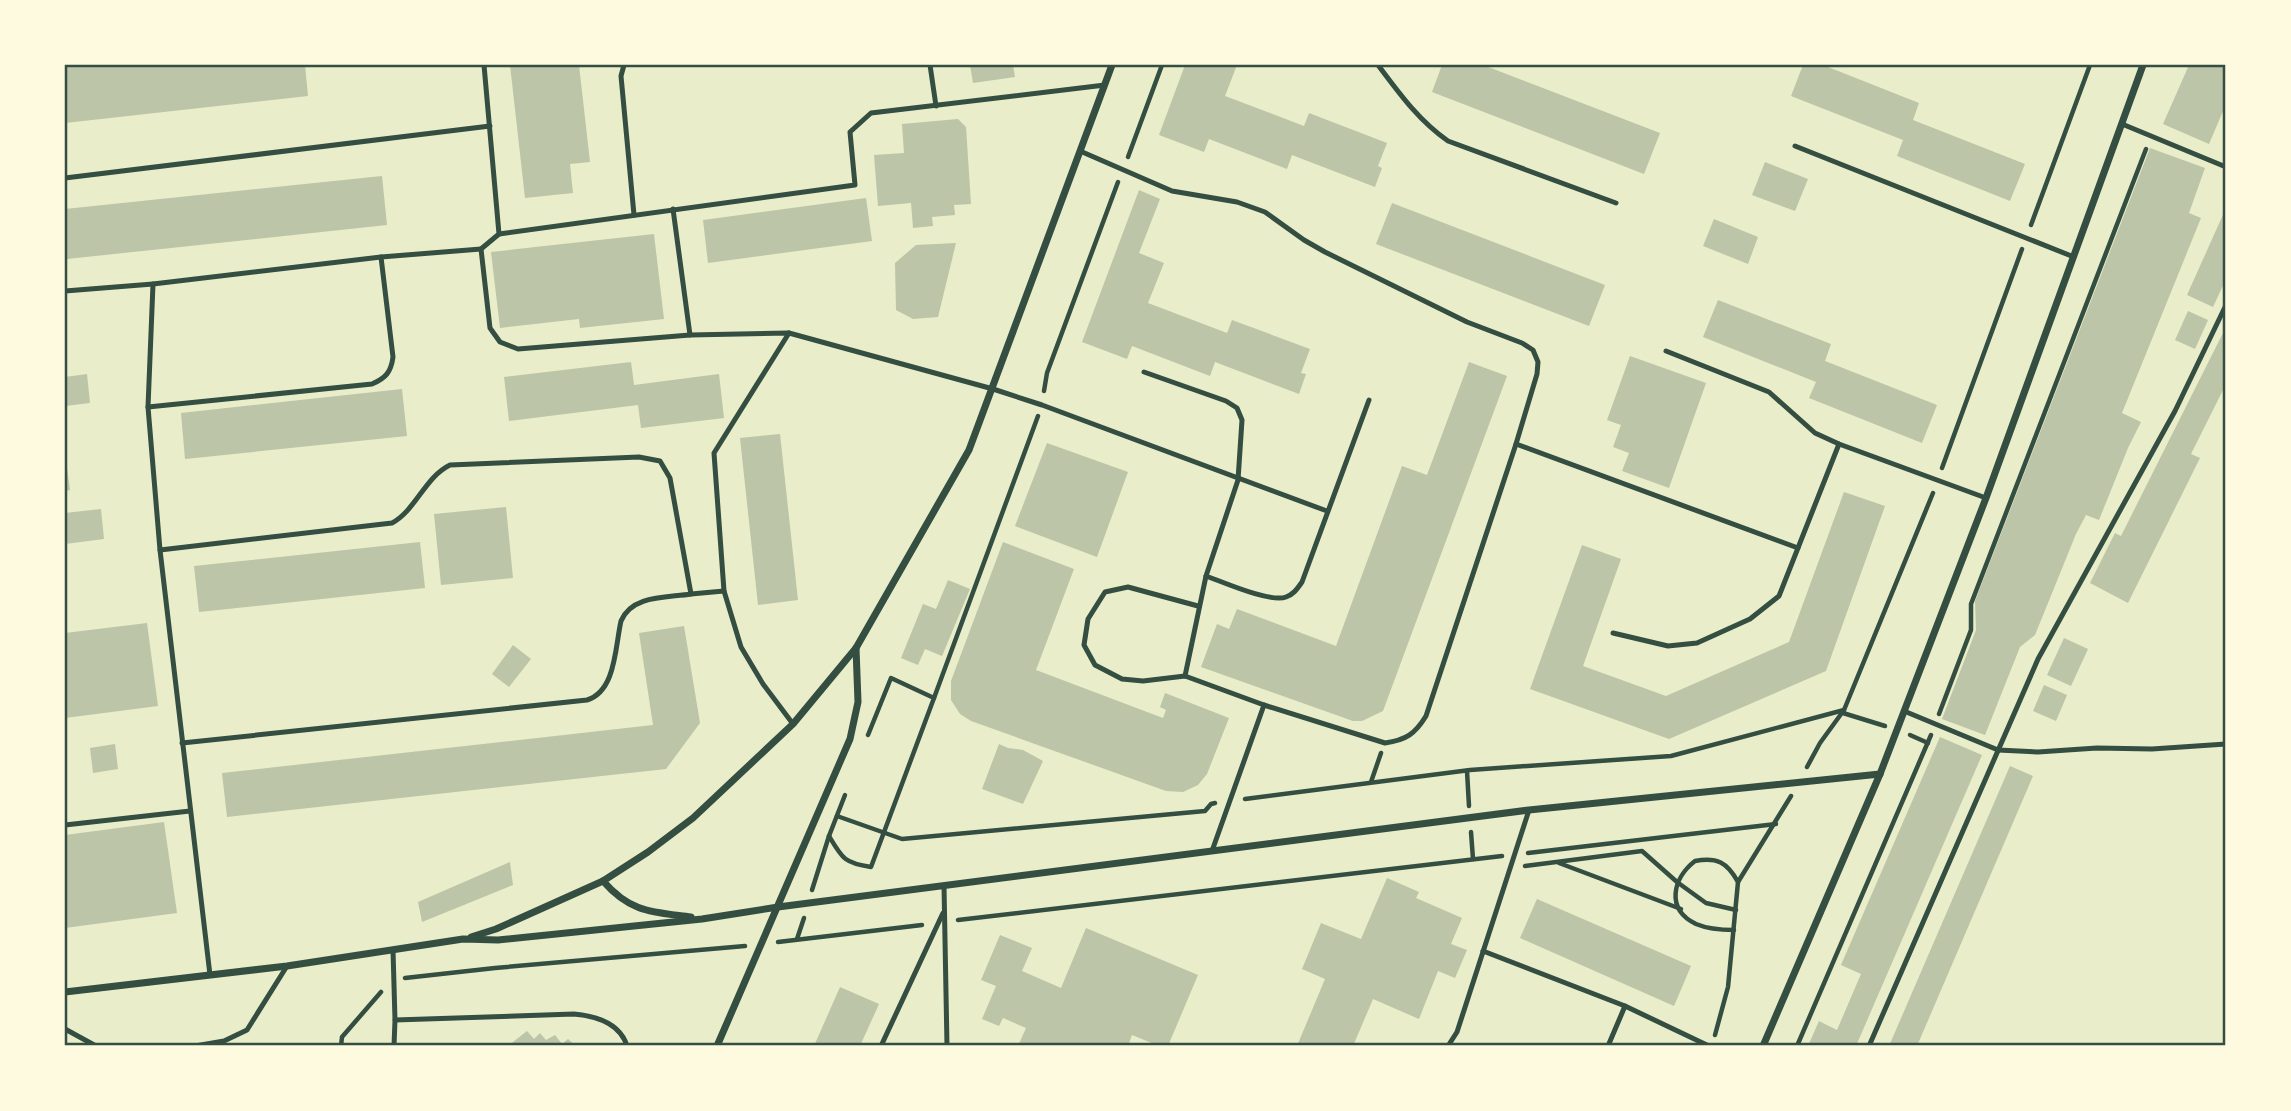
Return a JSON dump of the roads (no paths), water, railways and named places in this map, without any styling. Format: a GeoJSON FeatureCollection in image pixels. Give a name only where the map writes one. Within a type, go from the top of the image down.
{"type":"FeatureCollection","features":[{"type":"Feature","properties":{"kind":"street"},"geometry":{"type":"LineString","coordinates":[[65,992],[287,966],[463,939],[496,929],[603,881],[693,818],[793,724],[856,648],[969,450],[1112,65]]}},
{"type":"Feature","properties":{"kind":"street"},"geometry":{"type":"LineString","coordinates":[[1763,1046],[1880,774],[1986,498],[2143,65]]}},
{"type":"Feature","properties":{"kind":"street"},"geometry":{"type":"LineString","coordinates":[[717,1046],[850,739],[858,702],[856,648]]}},
{"type":"Feature","properties":{"kind":"street"},"geometry":{"type":"LineString","coordinates":[[463,939],[498,940],[702,919],[1530,810],[1880,774]]}},
{"type":"Feature","properties":{"kind":"street"},"geometry":{"type":"LineString","coordinates":[[603,881],[618,898],[643,910],[702,919]]}},
{"type":"Feature","properties":{"kind":"lane"},"geometry":{"type":"LineString","coordinates":[[484,65],[499,234]]}},
{"type":"Feature","properties":{"kind":"lane"},"geometry":{"type":"LineString","coordinates":[[624,65],[621,76],[634,215]]}},
{"type":"Feature","properties":{"kind":"lane"},"geometry":{"type":"LineString","coordinates":[[930,65],[936,106]]}},
{"type":"Feature","properties":{"kind":"lane"},"geometry":{"type":"LineString","coordinates":[[1378,65],[1423,121],[1448,141],[1616,203]]}},
{"type":"Feature","properties":{"kind":"lane"},"geometry":{"type":"LineString","coordinates":[[65,291],[481,249],[499,234],[855,185],[849,131],[871,113],[1105,86]]}},
{"type":"Feature","properties":{"kind":"lane"},"geometry":{"type":"LineString","coordinates":[[2122,124],[2226,167]]}},
{"type":"Feature","properties":{"kind":"lane"},"geometry":{"type":"LineString","coordinates":[[65,178],[490,127]]}},
{"type":"Feature","properties":{"kind":"lane"},"geometry":{"type":"LineString","coordinates":[[1795,146],[2074,257]]}},
{"type":"Feature","properties":{"kind":"lane"},"geometry":{"type":"LineString","coordinates":[[1080,151],[1172,191],[1237,202],[1265,212],[1325,252],[1466,322],[1522,343],[1533,350],[1538,362],[1537,374],[1516,444],[1426,716],[1415,733],[1401,741],[1385,743],[1264,705],[1185,676],[1143,681],[1122,678],[1094,665],[1084,645],[1088,618],[1105,592],[1128,587],[1198,606]]}},
{"type":"Feature","properties":{"kind":"lane"},"geometry":{"type":"LineString","coordinates":[[673,209],[690,335]]}},
{"type":"Feature","properties":{"kind":"lane"},"geometry":{"type":"LineString","coordinates":[[481,249],[490,328],[500,342],[518,349],[690,335],[789,333],[1042,405],[1326,511]]}},
{"type":"Feature","properties":{"kind":"lane"},"geometry":{"type":"LineString","coordinates":[[148,407],[372,384],[384,380],[391,369],[393,357],[381,257]]}},
{"type":"Feature","properties":{"kind":"lane"},"geometry":{"type":"LineString","coordinates":[[153,284],[148,407],[160,550],[210,975]]}},
{"type":"Feature","properties":{"kind":"lane"},"geometry":{"type":"LineString","coordinates":[[1869,1046],[2038,659],[2175,411],[2226,305]]}},
{"type":"Feature","properties":{"kind":"lane"},"geometry":{"type":"LineString","coordinates":[[789,333],[714,453],[724,591],[741,647],[763,684],[793,724]]}},
{"type":"Feature","properties":{"kind":"lane"},"geometry":{"type":"LineString","coordinates":[[1665,351],[1769,392],[1815,433],[1839,444],[1986,498]]}},
{"type":"Feature","properties":{"kind":"lane"},"geometry":{"type":"LineString","coordinates":[[1144,372],[1226,401],[1237,408],[1242,420],[1238,480],[1206,576],[1185,676]]}},
{"type":"Feature","properties":{"kind":"lane"},"geometry":{"type":"LineString","coordinates":[[1206,576],[1271,597],[1284,598],[1295,592],[1302,582],[1369,400]]}},
{"type":"Feature","properties":{"kind":"lane"},"geometry":{"type":"LineString","coordinates":[[1516,444],[1798,548]]}},
{"type":"Feature","properties":{"kind":"lane"},"geometry":{"type":"LineString","coordinates":[[1613,633],[1668,646],[1697,643],[1751,619],[1779,596],[1839,444]]}},
{"type":"Feature","properties":{"kind":"lane"},"geometry":{"type":"LineString","coordinates":[[160,550],[392,523],[402,516],[438,472],[450,464],[639,457],[660,461],[670,478],[691,594]]}},
{"type":"Feature","properties":{"kind":"lane"},"geometry":{"type":"LineString","coordinates":[[182,743],[587,700],[597,697],[604,690],[625,612],[632,605],[724,591]]}},
{"type":"Feature","properties":{"kind":"lane"},"geometry":{"type":"LineString","coordinates":[[1212,851],[1264,705]]}},
{"type":"Feature","properties":{"kind":"lane"},"geometry":{"type":"LineString","coordinates":[[1904,711],[1998,750],[2038,752],[2226,744]]}},
{"type":"Feature","properties":{"kind":"lane"},"geometry":{"type":"LineString","coordinates":[[1448,1046],[1457,1032],[1530,810]]}},
{"type":"Feature","properties":{"kind":"lane"},"geometry":{"type":"LineString","coordinates":[[65,825],[190,811]]}},
{"type":"Feature","properties":{"kind":"lane"},"geometry":{"type":"LineString","coordinates":[[881,1046],[941,923],[945,908],[944,886]]}},
{"type":"Feature","properties":{"kind":"lane"},"geometry":{"type":"LineString","coordinates":[[941,923],[947,1046]]}},
{"type":"Feature","properties":{"kind":"lane"},"geometry":{"type":"LineString","coordinates":[[393,950],[394,1046]]}},
{"type":"Feature","properties":{"kind":"lane"},"geometry":{"type":"LineString","coordinates":[[1483,951],[1625,1006],[1709,1046]]}},
{"type":"Feature","properties":{"kind":"lane"},"geometry":{"type":"LineString","coordinates":[[195,1046],[224,1041],[247,1030],[287,966]]}},
{"type":"Feature","properties":{"kind":"lane"},"geometry":{"type":"LineString","coordinates":[[1608,1046],[1625,1006]]}},
{"type":"Feature","properties":{"kind":"lane"},"geometry":{"type":"LineString","coordinates":[[394,1020],[574,1014],[596,1016],[624,1037],[627,1046]]}},
{"type":"Feature","properties":{"kind":"lane"},"geometry":{"type":"LineString","coordinates":[[65,1029],[96,1046]]}}]}
